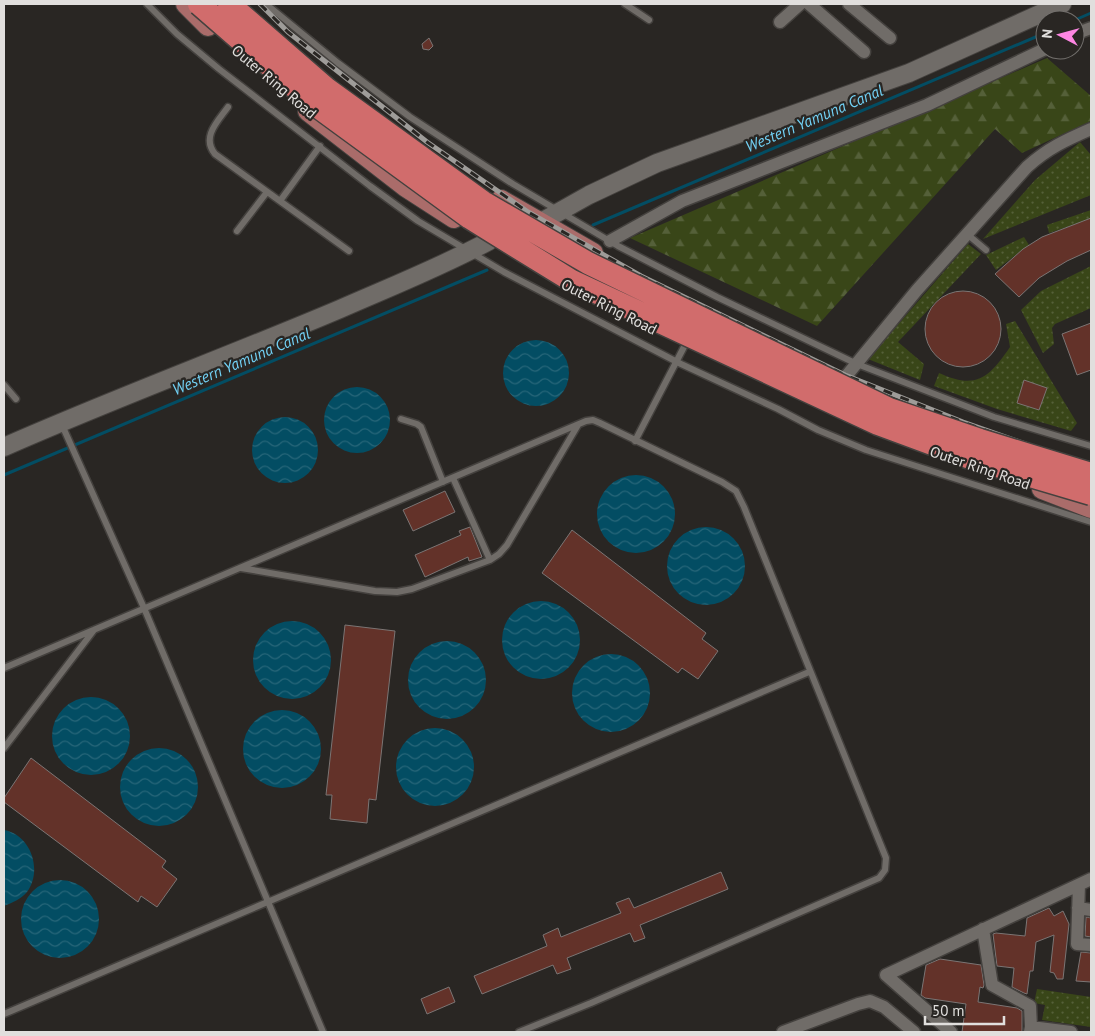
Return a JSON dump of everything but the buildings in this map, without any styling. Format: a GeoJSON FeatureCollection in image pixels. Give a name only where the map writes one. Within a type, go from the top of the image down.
{"type":"FeatureCollection","features":[{"type":"Feature","properties":{"kind":"highway","name":"Outer Ring Road"},"geometry":{"type":"LineString","coordinates":[[199,4],[314,104],[470,218],[572,280],[878,424],[970,458],[1091,494]]}},
{"type":"Feature","properties":{"kind":"highway","name":"Outer Ring Road"},"geometry":{"type":"LineString","coordinates":[[229,4],[327,89],[483,202],[588,263],[889,410],[1091,474]]}},
{"type":"Feature","properties":{"kind":"main road","name":"Outer Ring Road"},"geometry":{"type":"LineString","coordinates":[[186,4],[217,34],[329,129],[398,181],[489,242],[681,353],[872,431],[1006,476],[1091,508]]}},
{"type":"Feature","properties":{"kind":"main road","name":"Outer Ring Road"},"geometry":{"type":"LineString","coordinates":[[244,4],[320,74],[378,120],[464,178],[583,248],[653,286],[819,370],[918,413],[995,440],[1091,469]]}},
{"type":"Feature","properties":{"kind":"main road"},"geometry":{"type":"LineString","coordinates":[[267,77],[291,48]]}},
{"type":"Feature","properties":{"kind":"street"},"geometry":{"type":"LineString","coordinates":[[780,22],[800,4]]}},
{"type":"Feature","properties":{"kind":"street"},"geometry":{"type":"LineString","coordinates":[[809,4],[864,52]]}},
{"type":"Feature","properties":{"kind":"street"},"geometry":{"type":"LineString","coordinates":[[849,4],[890,38]]}},
{"type":"Feature","properties":{"kind":"street"},"geometry":{"type":"LineString","coordinates":[[541,222],[596,191],[657,163],[908,73],[1062,4]]}},
{"type":"Feature","properties":{"kind":"street"},"geometry":{"type":"LineString","coordinates":[[610,241],[682,201],[927,105],[1035,54]]}},
{"type":"Feature","properties":{"kind":"street"},"geometry":{"type":"LineString","coordinates":[[842,380],[917,290],[1041,154],[1091,129]]}},
{"type":"Feature","properties":{"kind":"street"},"geometry":{"type":"LineString","coordinates":[[4,447],[60,422],[296,327],[489,242]]}},
{"type":"Feature","properties":{"kind":"street"},"geometry":{"type":"LineString","coordinates":[[951,1032],[886,975],[1091,879]]}},
{"type":"Feature","properties":{"kind":"street"},"geometry":{"type":"LineString","coordinates":[[1079,885],[1077,944],[1091,945]]}},
{"type":"Feature","properties":{"kind":"street"},"geometry":{"type":"LineString","coordinates":[[1078,908],[1091,910]]}},
{"type":"Feature","properties":{"kind":"street"},"geometry":{"type":"LineString","coordinates":[[983,929],[992,985],[1030,1006],[1030,1030],[1071,1032]]}},
{"type":"Feature","properties":{"kind":"street"},"geometry":{"type":"LineString","coordinates":[[783,1032],[870,1001],[884,1007],[914,1032]]}},
{"type":"Feature","properties":{"kind":"lane"},"geometry":{"type":"LineString","coordinates":[[147,4],[177,34],[219,69],[370,186],[418,221],[504,272],[681,353],[716,381],[778,409],[818,430],[866,450],[1091,522]]}},
{"type":"Feature","properties":{"kind":"lane"},"geometry":{"type":"LineString","coordinates":[[266,4],[338,63],[410,117],[467,156],[610,241],[717,297],[857,364],[994,417],[1091,446]]}},
{"type":"Feature","properties":{"kind":"lane"},"geometry":{"type":"LineString","coordinates":[[624,4],[649,20]]}},
{"type":"Feature","properties":{"kind":"lane"},"geometry":{"type":"LineString","coordinates":[[228,108],[210,132],[208,141],[210,148],[215,154],[349,251]]}},
{"type":"Feature","properties":{"kind":"lane"},"geometry":{"type":"LineString","coordinates":[[280,201],[320,146]]}},
{"type":"Feature","properties":{"kind":"lane"},"geometry":{"type":"LineString","coordinates":[[237,231],[267,192]]}},
{"type":"Feature","properties":{"kind":"lane"},"geometry":{"type":"LineString","coordinates":[[967,234],[986,250]]}},
{"type":"Feature","properties":{"kind":"lane"},"geometry":{"type":"LineString","coordinates":[[635,441],[681,353]]}},
{"type":"Feature","properties":{"kind":"lane"},"geometry":{"type":"LineString","coordinates":[[4,384],[16,399]]}},
{"type":"Feature","properties":{"kind":"lane"},"geometry":{"type":"LineString","coordinates":[[401,419],[417,424],[421,428],[443,482]]}},
{"type":"Feature","properties":{"kind":"lane"},"geometry":{"type":"LineString","coordinates":[[4,668],[586,421],[593,420],[722,482],[736,492],[744,507],[809,672],[886,858],[886,870],[879,878],[591,1003],[519,1032]]}},
{"type":"Feature","properties":{"kind":"lane"},"geometry":{"type":"LineString","coordinates":[[60,422],[144,608],[322,1032]]}},
{"type":"Feature","properties":{"kind":"lane"},"geometry":{"type":"LineString","coordinates":[[240,568],[376,591],[398,592],[412,589],[490,560],[507,545],[578,425]]}},
{"type":"Feature","properties":{"kind":"lane"},"geometry":{"type":"LineString","coordinates":[[453,478],[490,560]]}},
{"type":"Feature","properties":{"kind":"lane"},"geometry":{"type":"LineString","coordinates":[[4,748],[94,629]]}},
{"type":"Feature","properties":{"kind":"lane"},"geometry":{"type":"LineString","coordinates":[[4,1014],[809,672]]}},
{"type":"Feature","properties":{"kind":"green space"},"geometry":{"type":"Polygon","coordinates":[[[1042,60],[1049,60],[1091,96],[1091,121],[1022,153],[995,129],[817,326],[630,238],[1042,60]]]}},
{"type":"Feature","properties":{"kind":"green space"},"geometry":{"type":"Polygon","coordinates":[[[1080,142],[1091,155],[1091,195],[983,239],[1035,180],[1080,142]]]}},
{"type":"Feature","properties":{"kind":"green space"},"geometry":{"type":"Polygon","coordinates":[[[1091,210],[1091,219],[1049,233],[1047,225],[1091,210]]]}},
{"type":"Feature","properties":{"kind":"green space"},"geometry":{"type":"Polygon","coordinates":[[[1024,237],[1029,245],[996,270],[986,255],[1024,237]]]}},
{"type":"Feature","properties":{"kind":"green space"},"geometry":{"type":"Polygon","coordinates":[[[968,244],[981,254],[898,342],[924,364],[920,380],[868,359],[968,244]]]}},
{"type":"Feature","properties":{"kind":"green space"},"geometry":{"type":"Polygon","coordinates":[[[1091,266],[1091,308],[1055,324],[1052,328],[1054,344],[1043,353],[1021,310],[1041,291],[1091,266]]]}},
{"type":"Feature","properties":{"kind":"green space"},"geometry":{"type":"Polygon","coordinates":[[[1015,321],[1077,423],[1071,431],[997,409],[934,386],[939,373],[952,378],[972,380],[988,373],[1010,347],[1006,324],[1015,321]]]}},
{"type":"Feature","properties":{"kind":"green space"},"geometry":{"type":"Polygon","coordinates":[[[1037,989],[1091,997],[1091,1027],[1042,1020],[1045,1005],[1034,1003],[1037,989]]]}},
{"type":"Feature","properties":{"kind":"water"},"geometry":{"type":"Polygon","coordinates":[[[536,340],[549,343],[559,350],[566,360],[569,373],[566,386],[559,396],[549,403],[536,406],[523,403],[513,396],[506,386],[503,373],[506,360],[513,350],[523,343],[536,340]]]}},
{"type":"Feature","properties":{"kind":"water"},"geometry":{"type":"Polygon","coordinates":[[[357,387],[370,390],[380,397],[387,407],[390,420],[387,433],[380,443],[370,450],[357,453],[344,450],[334,443],[327,433],[324,420],[327,407],[334,397],[344,390],[357,387]]]}},
{"type":"Feature","properties":{"kind":"water"},"geometry":{"type":"Polygon","coordinates":[[[285,417],[298,420],[308,427],[315,437],[318,450],[315,463],[308,473],[298,480],[285,483],[272,480],[262,473],[255,463],[252,450],[255,437],[262,427],[272,420],[285,417]]]}},
{"type":"Feature","properties":{"kind":"water"},"geometry":{"type":"Polygon","coordinates":[[[636,475],[651,478],[668,492],[672,499],[675,514],[672,529],[658,546],[651,550],[636,553],[621,550],[604,536],[600,529],[597,514],[600,499],[614,482],[621,478],[636,475]]]}},
{"type":"Feature","properties":{"kind":"water"},"geometry":{"type":"Polygon","coordinates":[[[706,527],[721,530],[738,544],[742,551],[745,566],[742,581],[728,598],[721,602],[706,605],[691,602],[674,588],[670,581],[667,566],[670,551],[684,534],[691,530],[706,527]]]}},
{"type":"Feature","properties":{"kind":"water"},"geometry":{"type":"Polygon","coordinates":[[[541,601],[556,604],[573,618],[577,625],[580,640],[577,655],[563,672],[556,676],[541,679],[526,676],[509,662],[505,655],[502,640],[505,625],[519,608],[526,604],[541,601]]]}},
{"type":"Feature","properties":{"kind":"water"},"geometry":{"type":"Polygon","coordinates":[[[292,621],[307,624],[324,638],[328,645],[331,660],[328,675],[314,692],[307,696],[292,699],[277,696],[260,682],[256,675],[253,660],[256,645],[270,628],[277,624],[292,621]]]}},
{"type":"Feature","properties":{"kind":"water"},"geometry":{"type":"Polygon","coordinates":[[[447,641],[462,644],[479,658],[483,665],[486,680],[483,695],[469,712],[462,716],[447,719],[432,716],[415,702],[411,695],[408,680],[411,665],[425,648],[432,644],[447,641]]]}},
{"type":"Feature","properties":{"kind":"water"},"geometry":{"type":"Polygon","coordinates":[[[611,654],[626,657],[643,671],[647,678],[650,693],[647,708],[633,725],[626,729],[611,732],[596,729],[579,715],[575,708],[572,693],[575,678],[589,661],[596,657],[611,654]]]}},
{"type":"Feature","properties":{"kind":"water"},"geometry":{"type":"Polygon","coordinates":[[[91,697],[106,700],[123,714],[127,721],[130,736],[127,751],[113,768],[106,772],[91,775],[76,772],[59,758],[55,751],[52,736],[55,721],[69,704],[76,700],[91,697]]]}},
{"type":"Feature","properties":{"kind":"water"},"geometry":{"type":"Polygon","coordinates":[[[282,710],[297,713],[314,727],[318,734],[321,749],[318,764],[304,781],[297,785],[282,788],[267,785],[250,771],[246,764],[243,749],[246,734],[260,717],[267,713],[282,710]]]}},
{"type":"Feature","properties":{"kind":"water"},"geometry":{"type":"Polygon","coordinates":[[[435,728],[450,731],[467,745],[471,752],[474,767],[471,782],[457,799],[450,803],[435,806],[420,803],[403,789],[399,782],[396,767],[399,752],[413,735],[420,731],[435,728]]]}},
{"type":"Feature","properties":{"kind":"water"},"geometry":{"type":"Polygon","coordinates":[[[159,748],[174,751],[191,765],[195,772],[198,787],[195,802],[181,819],[174,823],[159,826],[144,823],[127,809],[123,802],[120,787],[123,772],[137,755],[144,751],[159,748]]]}},
{"type":"Feature","properties":{"kind":"water"},"geometry":{"type":"Polygon","coordinates":[[[4,830],[13,833],[27,846],[32,855],[34,874],[27,892],[19,899],[4,906],[4,830]]]}},
{"type":"Feature","properties":{"kind":"water"},"geometry":{"type":"Polygon","coordinates":[[[60,880],[75,883],[92,897],[96,904],[99,919],[96,934],[82,951],[75,955],[60,958],[45,955],[28,941],[24,934],[21,919],[24,904],[38,887],[45,883],[60,880]]]}},
{"type":"Feature","properties":{"kind":"waterway","name":"Western Yamuna Canal"},"geometry":{"type":"LineString","coordinates":[[1085,16],[1091,13]]}},
{"type":"Feature","properties":{"kind":"waterway","name":"Western Yamuna Canal"},"geometry":{"type":"LineString","coordinates":[[593,225],[1035,37]]}},
{"type":"Feature","properties":{"kind":"waterway","name":"Western Yamuna Canal"},"geometry":{"type":"LineString","coordinates":[[4,475],[487,270]]}},
{"type":"Feature","properties":{"kind":"railway"},"geometry":{"type":"LineString","coordinates":[[260,4],[288,32],[427,142],[528,212],[641,276],[845,375],[963,422],[1059,456],[1091,464]]}}]}
